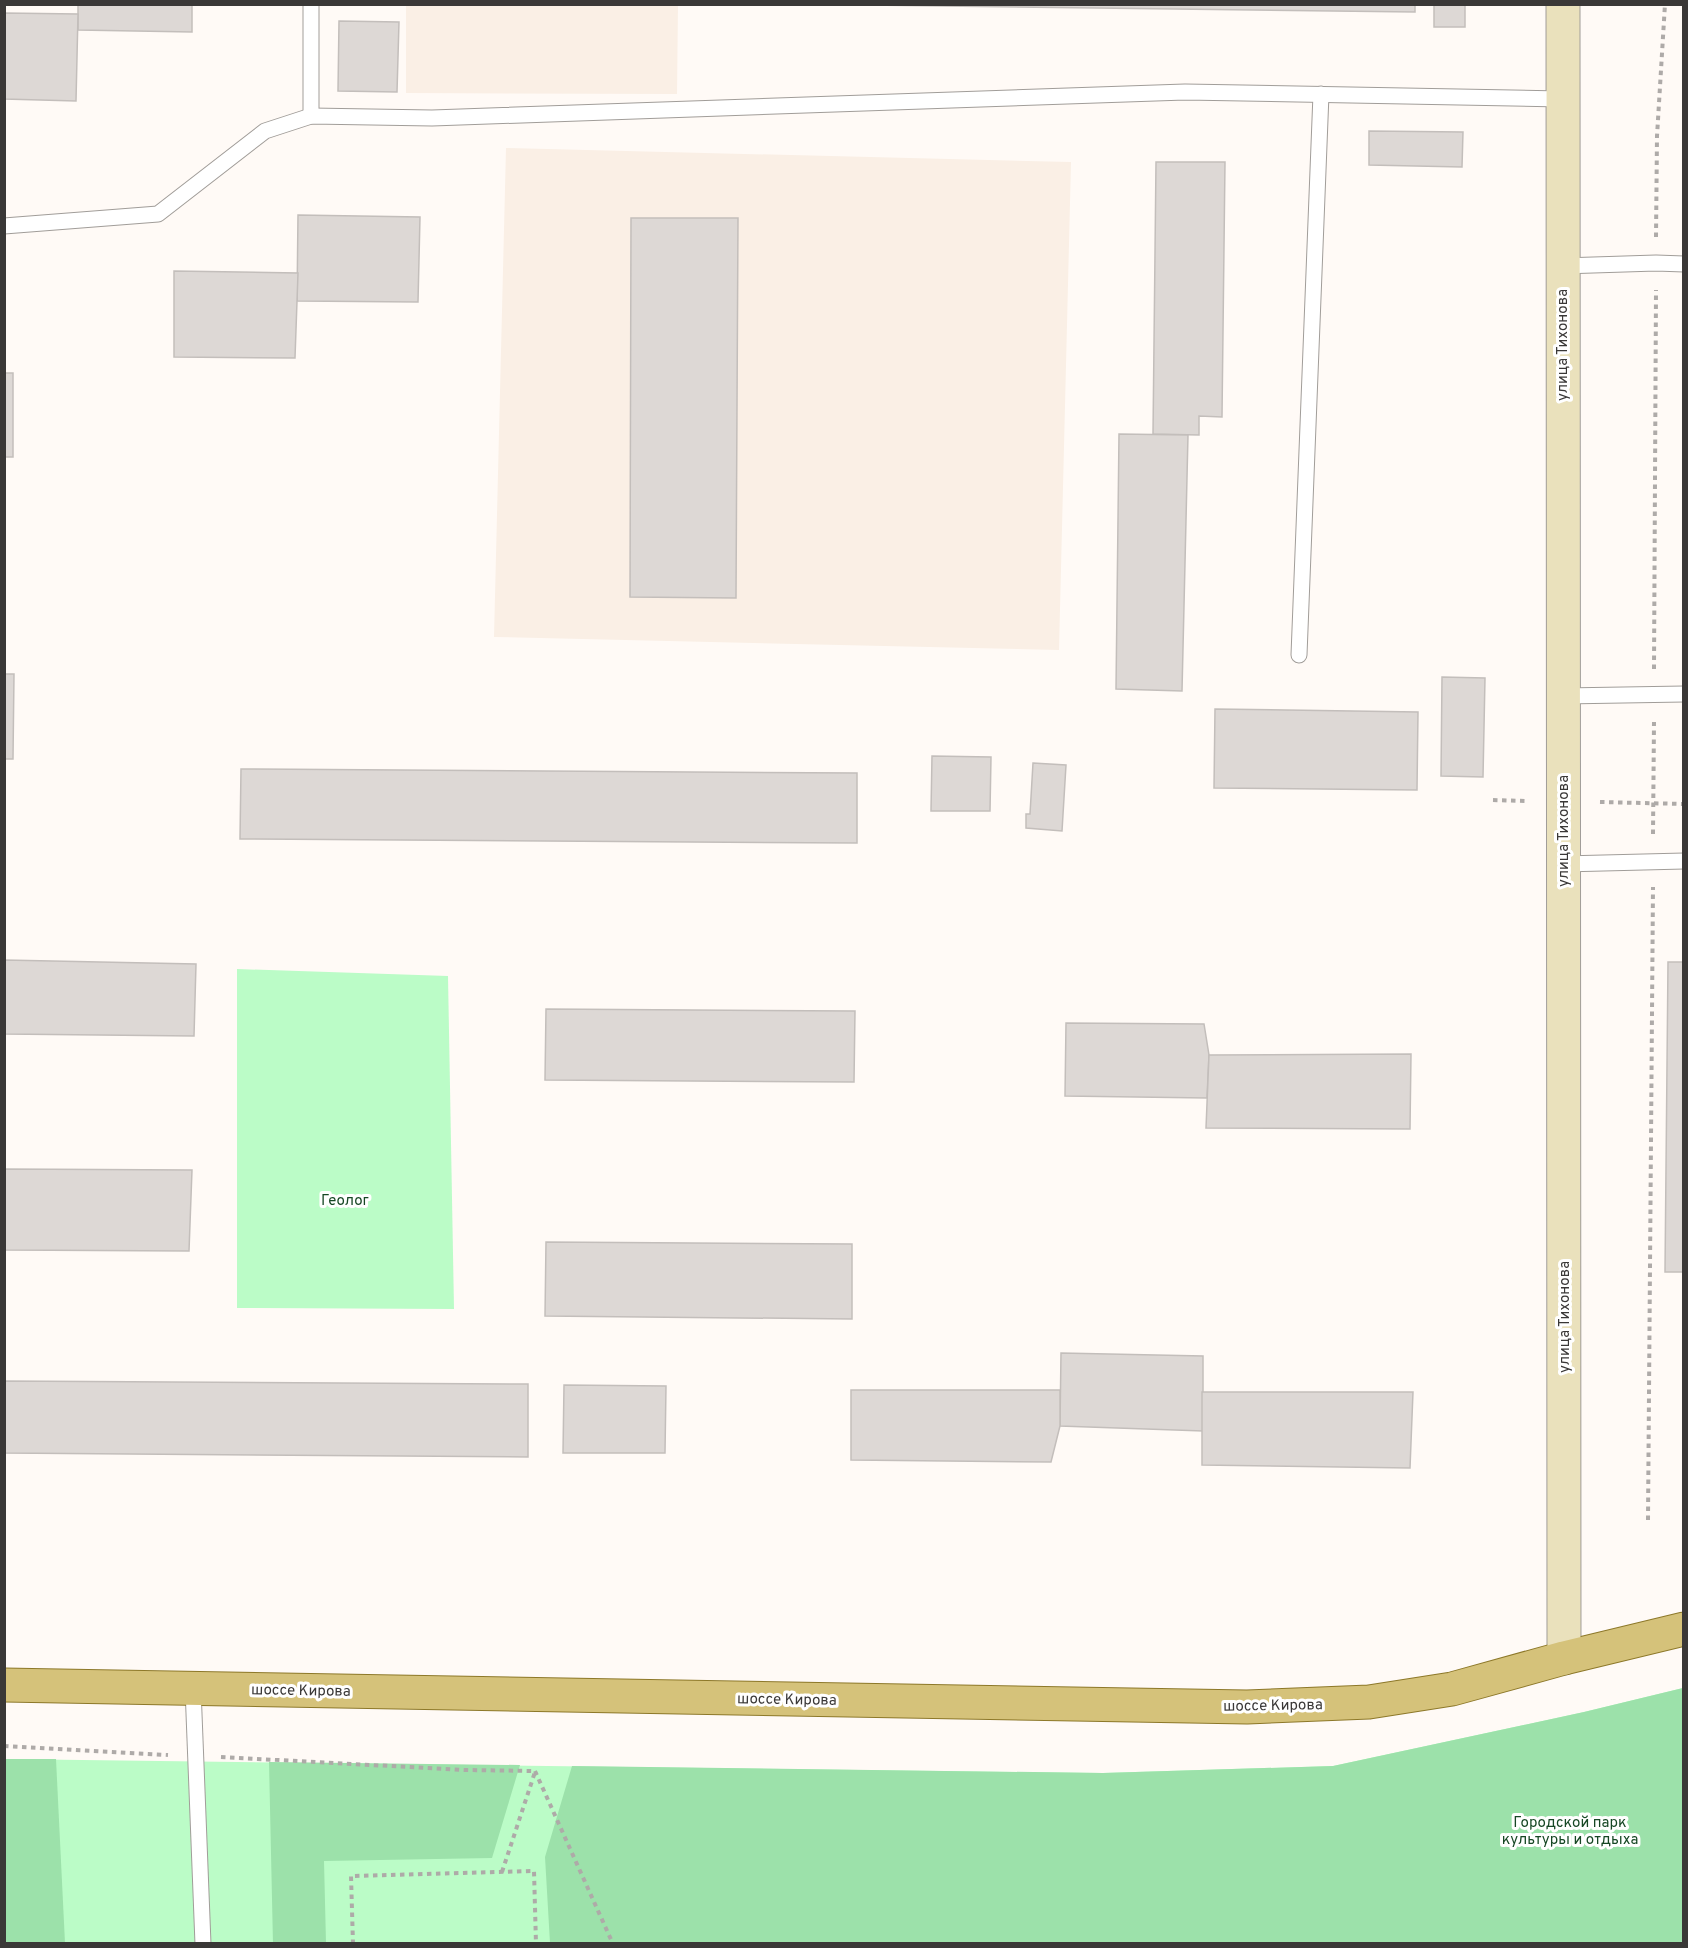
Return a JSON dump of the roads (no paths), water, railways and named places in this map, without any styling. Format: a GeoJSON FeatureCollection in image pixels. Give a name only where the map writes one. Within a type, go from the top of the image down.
{"type":"FeatureCollection","features":[{"type":"Feature","properties":{"kind":"main road","name":"улица Тихонова"},"geometry":{"type":"LineString","coordinates":[[1563,4],[1564,1658]]}},
{"type":"Feature","properties":{"kind":"main road","name":"шоссе Кирова"},"geometry":{"type":"LineString","coordinates":[[4,1685],[1247,1707],[1358,1702],[1452,1689],[1564,1658],[1683,1629]]}},
{"type":"Feature","properties":{"kind":"lane"},"geometry":{"type":"LineString","coordinates":[[310,4],[311,116]]}},
{"type":"Feature","properties":{"kind":"lane"},"geometry":{"type":"LineString","coordinates":[[4,226],[158,214],[265,131],[311,116],[444,117],[1185,92],[1562,99]]}},
{"type":"Feature","properties":{"kind":"lane"},"geometry":{"type":"LineString","coordinates":[[1299,655],[1321,94]]}},
{"type":"Feature","properties":{"kind":"lane"},"geometry":{"type":"LineString","coordinates":[[1562,266],[1656,262],[1683,264]]}},
{"type":"Feature","properties":{"kind":"lane"},"geometry":{"type":"LineString","coordinates":[[1563,696],[1683,694]]}},
{"type":"Feature","properties":{"kind":"lane"},"geometry":{"type":"LineString","coordinates":[[1563,864],[1683,861]]}},
{"type":"Feature","properties":{"kind":"lane"},"geometry":{"type":"LineString","coordinates":[[194,1688],[203,1944]]}},
{"type":"Feature","properties":{"kind":"park label","name":"Геолог"},"geometry":{"type":"Point","coordinates":[345,1200]}},
{"type":"Feature","properties":{"kind":"park label","name":"Городской парк культуры и отдыха"},"geometry":{"type":"Point","coordinates":[1570,1830]}}]}
